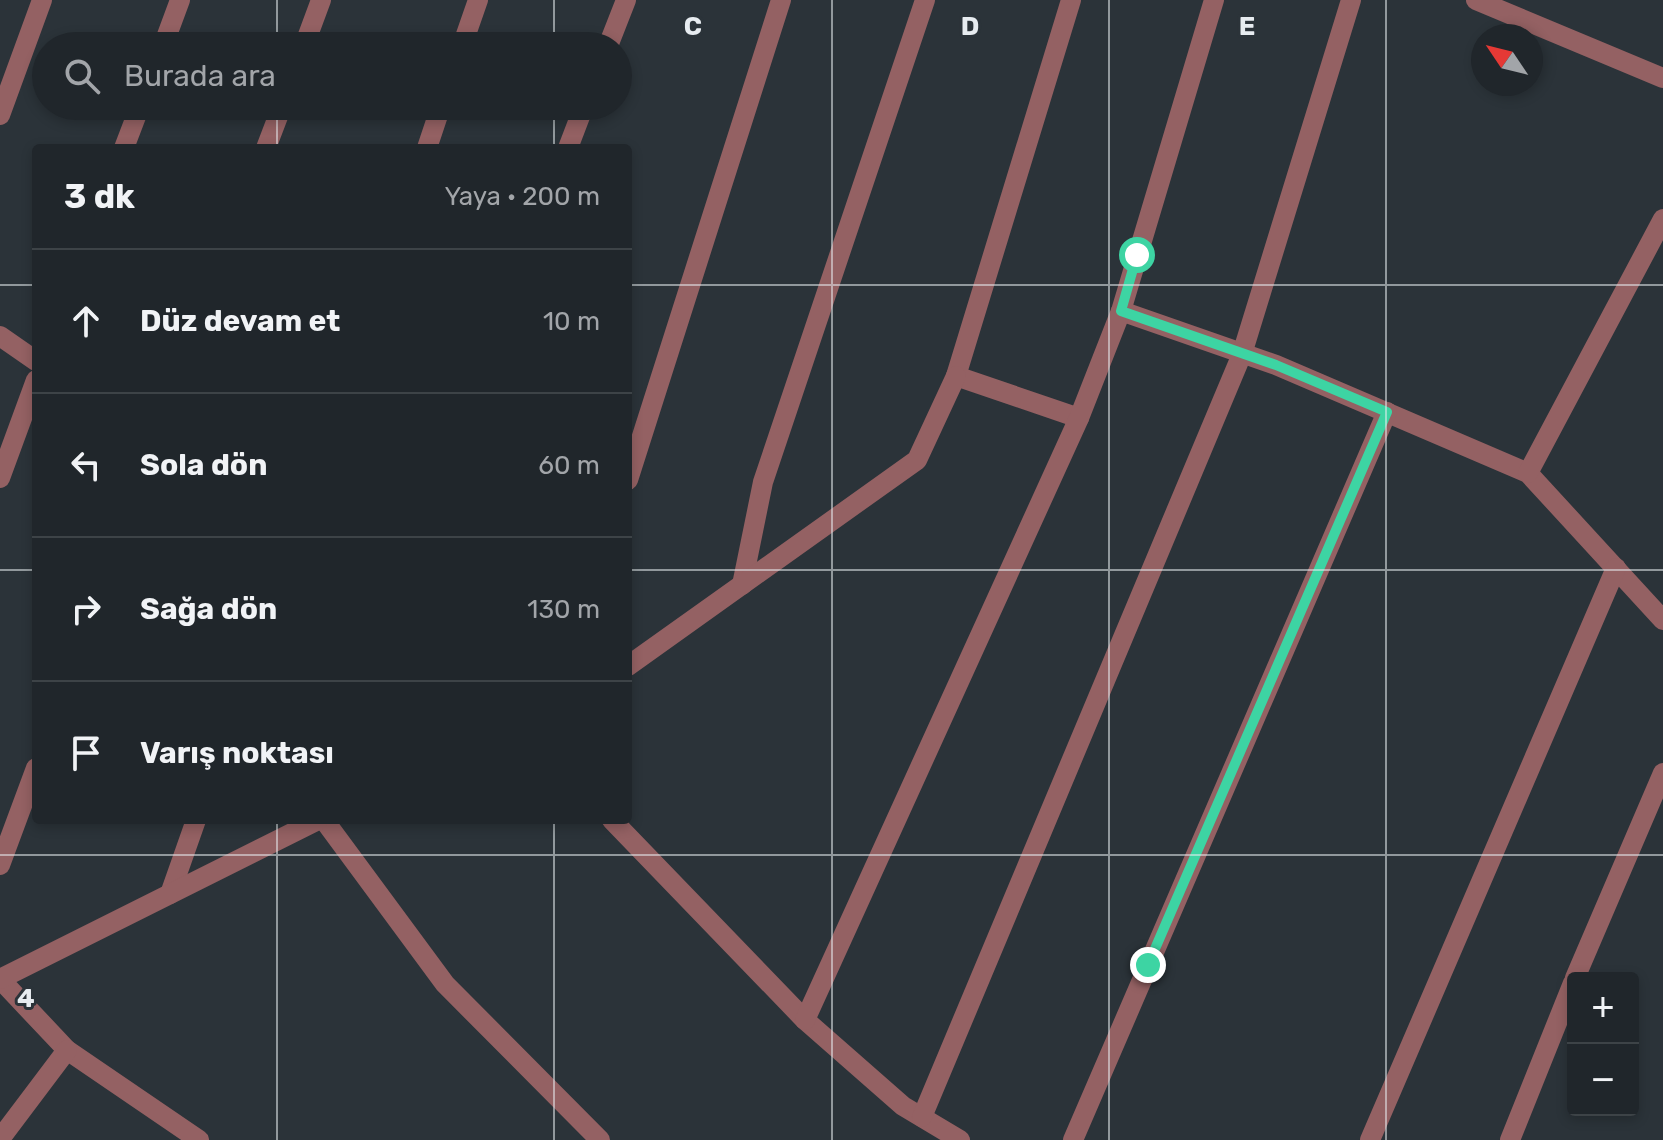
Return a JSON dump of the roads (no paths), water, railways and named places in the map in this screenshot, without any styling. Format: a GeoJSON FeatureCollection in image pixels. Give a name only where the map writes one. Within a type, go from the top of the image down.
{"type":"FeatureCollection","features":[{"type":"Feature","properties":{"kind":"street"},"geometry":{"type":"LineString","coordinates":[[0,115],[42,0]]}},
{"type":"Feature","properties":{"kind":"street"},"geometry":{"type":"LineString","coordinates":[[168,32],[180,0]]}},
{"type":"Feature","properties":{"kind":"street"},"geometry":{"type":"LineString","coordinates":[[309,32],[321,0]]}},
{"type":"Feature","properties":{"kind":"street"},"geometry":{"type":"LineString","coordinates":[[467,32],[478,0]]}},
{"type":"Feature","properties":{"kind":"street"},"geometry":{"type":"LineString","coordinates":[[613,32],[626,0]]}},
{"type":"Feature","properties":{"kind":"street"},"geometry":{"type":"LineString","coordinates":[[632,467],[781,0]]}},
{"type":"Feature","properties":{"kind":"street"},"geometry":{"type":"LineString","coordinates":[[742,585],[763,482],[925,0]]}},
{"type":"Feature","properties":{"kind":"street"},"geometry":{"type":"LineString","coordinates":[[632,663],[917,460],[956,376],[1071,0]]}},
{"type":"Feature","properties":{"kind":"street"},"geometry":{"type":"LineString","coordinates":[[805,1020],[1079,418],[1121,311],[1214,0]]}},
{"type":"Feature","properties":{"kind":"street"},"geometry":{"type":"LineString","coordinates":[[922,1117],[1242,354],[1351,0]]}},
{"type":"Feature","properties":{"kind":"street"},"geometry":{"type":"LineString","coordinates":[[1476,0],[1663,78]]}},
{"type":"Feature","properties":{"kind":"street"},"geometry":{"type":"LineString","coordinates":[[126,144],[135,120]]}},
{"type":"Feature","properties":{"kind":"street"},"geometry":{"type":"LineString","coordinates":[[268,144],[277,120]]}},
{"type":"Feature","properties":{"kind":"street"},"geometry":{"type":"LineString","coordinates":[[428,144],[436,120]]}},
{"type":"Feature","properties":{"kind":"street"},"geometry":{"type":"LineString","coordinates":[[570,144],[579,120]]}},
{"type":"Feature","properties":{"kind":"street"},"geometry":{"type":"LineString","coordinates":[[1528,473],[1663,219]]}},
{"type":"Feature","properties":{"kind":"street"},"geometry":{"type":"LineString","coordinates":[[1121,311],[1276,365],[1528,473],[1663,620]]}},
{"type":"Feature","properties":{"kind":"street"},"geometry":{"type":"LineString","coordinates":[[0,336],[32,358]]}},
{"type":"Feature","properties":{"kind":"street"},"geometry":{"type":"LineString","coordinates":[[956,376],[1079,418]]}},
{"type":"Feature","properties":{"kind":"street"},"geometry":{"type":"LineString","coordinates":[[0,478],[32,391]]}},
{"type":"Feature","properties":{"kind":"street"},"geometry":{"type":"LineString","coordinates":[[1073,1140],[1387,412]]}},
{"type":"Feature","properties":{"kind":"street"},"geometry":{"type":"LineString","coordinates":[[1370,1140],[1616,568]]}},
{"type":"Feature","properties":{"kind":"street"},"geometry":{"type":"LineString","coordinates":[[1578,972],[1663,773]]}},
{"type":"Feature","properties":{"kind":"street"},"geometry":{"type":"LineString","coordinates":[[0,865],[32,779]]}},
{"type":"Feature","properties":{"kind":"street"},"geometry":{"type":"LineString","coordinates":[[170,894],[195,824]]}},
{"type":"Feature","properties":{"kind":"street"},"geometry":{"type":"LineString","coordinates":[[199,1140],[67,1050],[0,979],[313,824]]}},
{"type":"Feature","properties":{"kind":"street"},"geometry":{"type":"LineString","coordinates":[[324,824],[445,984],[600,1140]]}},
{"type":"Feature","properties":{"kind":"street"},"geometry":{"type":"LineString","coordinates":[[616,824],[805,1020],[903,1106],[960,1140]]}},
{"type":"Feature","properties":{"kind":"street"},"geometry":{"type":"LineString","coordinates":[[1510,1140],[1567,998]]}},
{"type":"Feature","properties":{"kind":"street"},"geometry":{"type":"LineString","coordinates":[[0,1139],[67,1050]]}}]}
